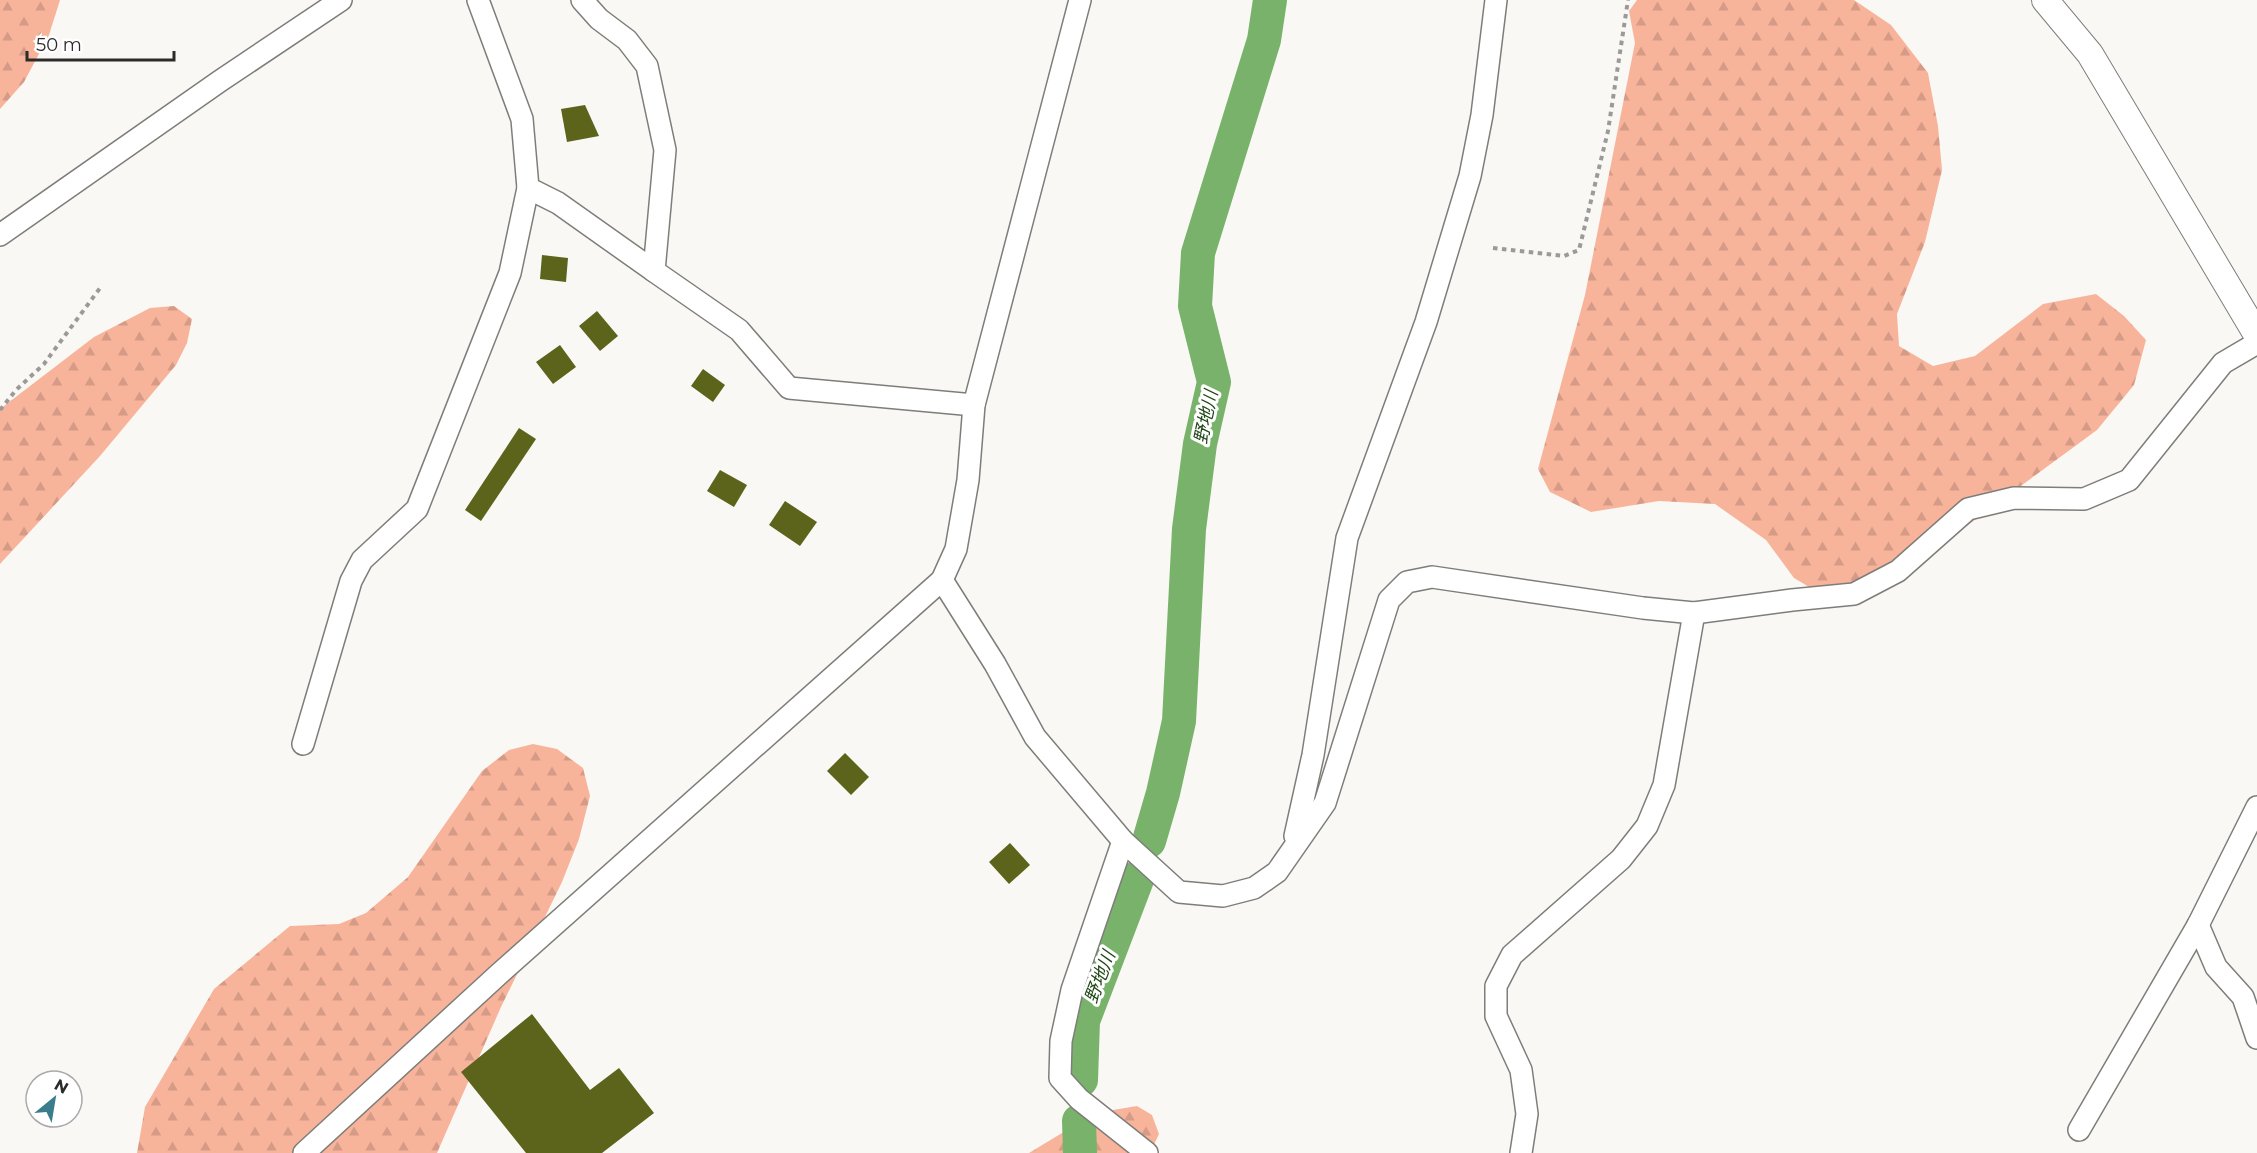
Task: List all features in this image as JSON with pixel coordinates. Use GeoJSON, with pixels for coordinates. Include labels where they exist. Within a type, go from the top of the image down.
{"type":"FeatureCollection","features":[{"type":"Feature","properties":{"kind":"street"},"geometry":{"type":"LineString","coordinates":[[0,235],[341,0]]}},
{"type":"Feature","properties":{"kind":"street"},"geometry":{"type":"LineString","coordinates":[[303,744],[351,581],[362,560],[417,509],[510,273],[528,188],[522,119],[478,0]]}},
{"type":"Feature","properties":{"kind":"street"},"geometry":{"type":"LineString","coordinates":[[582,0],[599,19],[627,40],[646,66],[665,150],[654,271]]}},
{"type":"Feature","properties":{"kind":"street"},"geometry":{"type":"LineString","coordinates":[[304,1153],[499,974],[942,580],[956,549],[968,480],[974,405],[1080,0]]}},
{"type":"Feature","properties":{"kind":"street"},"geometry":{"type":"LineString","coordinates":[[1293,845],[1313,755],[1347,538],[1426,322],[1470,176],[1482,115],[1496,0]]}},
{"type":"Feature","properties":{"kind":"street"},"geometry":{"type":"LineString","coordinates":[[2045,0],[2090,54],[2257,335]]}},
{"type":"Feature","properties":{"kind":"street"},"geometry":{"type":"LineString","coordinates":[[528,188],[558,203],[739,330],[789,388],[974,405]]}},
{"type":"Feature","properties":{"kind":"street"},"geometry":{"type":"LineString","coordinates":[[942,580],[995,664],[1035,737],[1123,841],[1179,892],[1223,896],[1254,888],[1277,872],[1324,802],[1389,600],[1407,582],[1432,577],[1643,608],[1694,613],[1854,594],[1898,571],[1968,509],[2014,498],[2084,499],[2129,480],[2223,363],[2257,343]]}},
{"type":"Feature","properties":{"kind":"street"},"geometry":{"type":"LineString","coordinates":[[1521,1153],[1527,1114],[1521,1070],[1496,1016],[1496,986],[1512,955],[1621,859],[1647,826],[1664,785],[1694,613]]}},
{"type":"Feature","properties":{"kind":"street"},"geometry":{"type":"LineString","coordinates":[[2079,1130],[2198,925],[2257,807]]}},
{"type":"Feature","properties":{"kind":"street"},"geometry":{"type":"LineString","coordinates":[[1123,841],[1072,990],[1061,1041],[1060,1078],[1079,1099],[1147,1153]]}},
{"type":"Feature","properties":{"kind":"street"},"geometry":{"type":"LineString","coordinates":[[2198,925],[2216,967],[2243,997],[2257,1038]]}},
{"type":"Feature","properties":{"kind":"path"},"geometry":{"type":"LineString","coordinates":[[1493,248],[1564,256],[1579,250],[1608,131],[1628,0]]}},
{"type":"Feature","properties":{"kind":"path"},"geometry":{"type":"LineString","coordinates":[[0,410],[16,390],[44,364],[100,288]]}},
{"type":"Feature","properties":{"kind":"green space"},"geometry":{"type":"Polygon","coordinates":[[[0,0],[60,0],[49,35],[24,82],[0,109],[0,0]]]}},
{"type":"Feature","properties":{"kind":"green space"},"geometry":{"type":"Polygon","coordinates":[[[1637,0],[1854,0],[1891,25],[1928,73],[1938,126],[1942,170],[1925,242],[1897,314],[1899,346],[1933,366],[1975,356],[2043,304],[2096,294],[2124,316],[2146,340],[2134,385],[2097,430],[1900,575],[1836,603],[1794,578],[1766,540],[1715,504],[1659,501],[1591,512],[1550,492],[1538,469],[1585,295],[1635,43],[1629,11],[1637,0]]]}},
{"type":"Feature","properties":{"kind":"green space"},"geometry":{"type":"Polygon","coordinates":[[[174,306],[192,319],[187,343],[176,365],[100,456],[0,564],[0,409],[94,337],[150,308],[174,306]]]}},
{"type":"Feature","properties":{"kind":"green space"},"geometry":{"type":"Polygon","coordinates":[[[533,744],[557,749],[583,768],[590,796],[579,839],[562,882],[501,1007],[437,1153],[137,1153],[145,1107],[214,989],[290,926],[339,924],[366,913],[408,877],[482,771],[509,750],[533,744]]]}},
{"type":"Feature","properties":{"kind":"green space"},"geometry":{"type":"Polygon","coordinates":[[[1137,1106],[1152,1115],[1159,1134],[1150,1153],[1029,1153],[1095,1113],[1137,1106]]]}},
{"type":"Feature","properties":{"kind":"building"},"geometry":{"type":"Polygon","coordinates":[[[585,105],[599,136],[567,142],[561,109],[585,105]]]}},
{"type":"Feature","properties":{"kind":"building"},"geometry":{"type":"Polygon","coordinates":[[[542,255],[568,258],[566,282],[540,279],[542,255]]]}},
{"type":"Feature","properties":{"kind":"building"},"geometry":{"type":"Polygon","coordinates":[[[597,311],[618,336],[600,351],[579,326],[597,311]]]}},
{"type":"Feature","properties":{"kind":"building"},"geometry":{"type":"Polygon","coordinates":[[[560,345],[576,367],[553,384],[536,362],[560,345]]]}},
{"type":"Feature","properties":{"kind":"building"},"geometry":{"type":"Polygon","coordinates":[[[703,369],[725,385],[713,402],[691,386],[703,369]]]}},
{"type":"Feature","properties":{"kind":"building"},"geometry":{"type":"Polygon","coordinates":[[[519,428],[536,439],[481,521],[465,510],[519,428]]]}},
{"type":"Feature","properties":{"kind":"building"},"geometry":{"type":"Polygon","coordinates":[[[720,470],[747,485],[734,507],[707,491],[720,470]]]}},
{"type":"Feature","properties":{"kind":"building"},"geometry":{"type":"Polygon","coordinates":[[[785,501],[817,522],[800,546],[769,525],[785,501]]]}},
{"type":"Feature","properties":{"kind":"building"},"geometry":{"type":"Polygon","coordinates":[[[845,753],[869,777],[851,795],[827,771],[845,753]]]}},
{"type":"Feature","properties":{"kind":"building"},"geometry":{"type":"Polygon","coordinates":[[[1010,843],[1030,865],[1009,884],[989,862],[1010,843]]]}},
{"type":"Feature","properties":{"kind":"building"},"geometry":{"type":"Polygon","coordinates":[[[532,1014],[590,1090],[619,1068],[654,1113],[602,1153],[526,1153],[461,1072],[532,1014]]]}},
{"type":"Feature","properties":{"kind":"waterway","name":"野地川"},"geometry":{"type":"LineString","coordinates":[[1149,841],[1163,793],[1179,721],[1189,529],[1200,444],[1214,382],[1195,306],[1198,253],[1264,40],[1270,0]]}},
{"type":"Feature","properties":{"kind":"waterway","name":"野地川"},"geometry":{"type":"LineString","coordinates":[[1081,1080],[1083,1021],[1138,877]]}},
{"type":"Feature","properties":{"kind":"waterway","name":"野地川"},"geometry":{"type":"LineString","coordinates":[[1079,1121],[1080,1153]]}}]}
